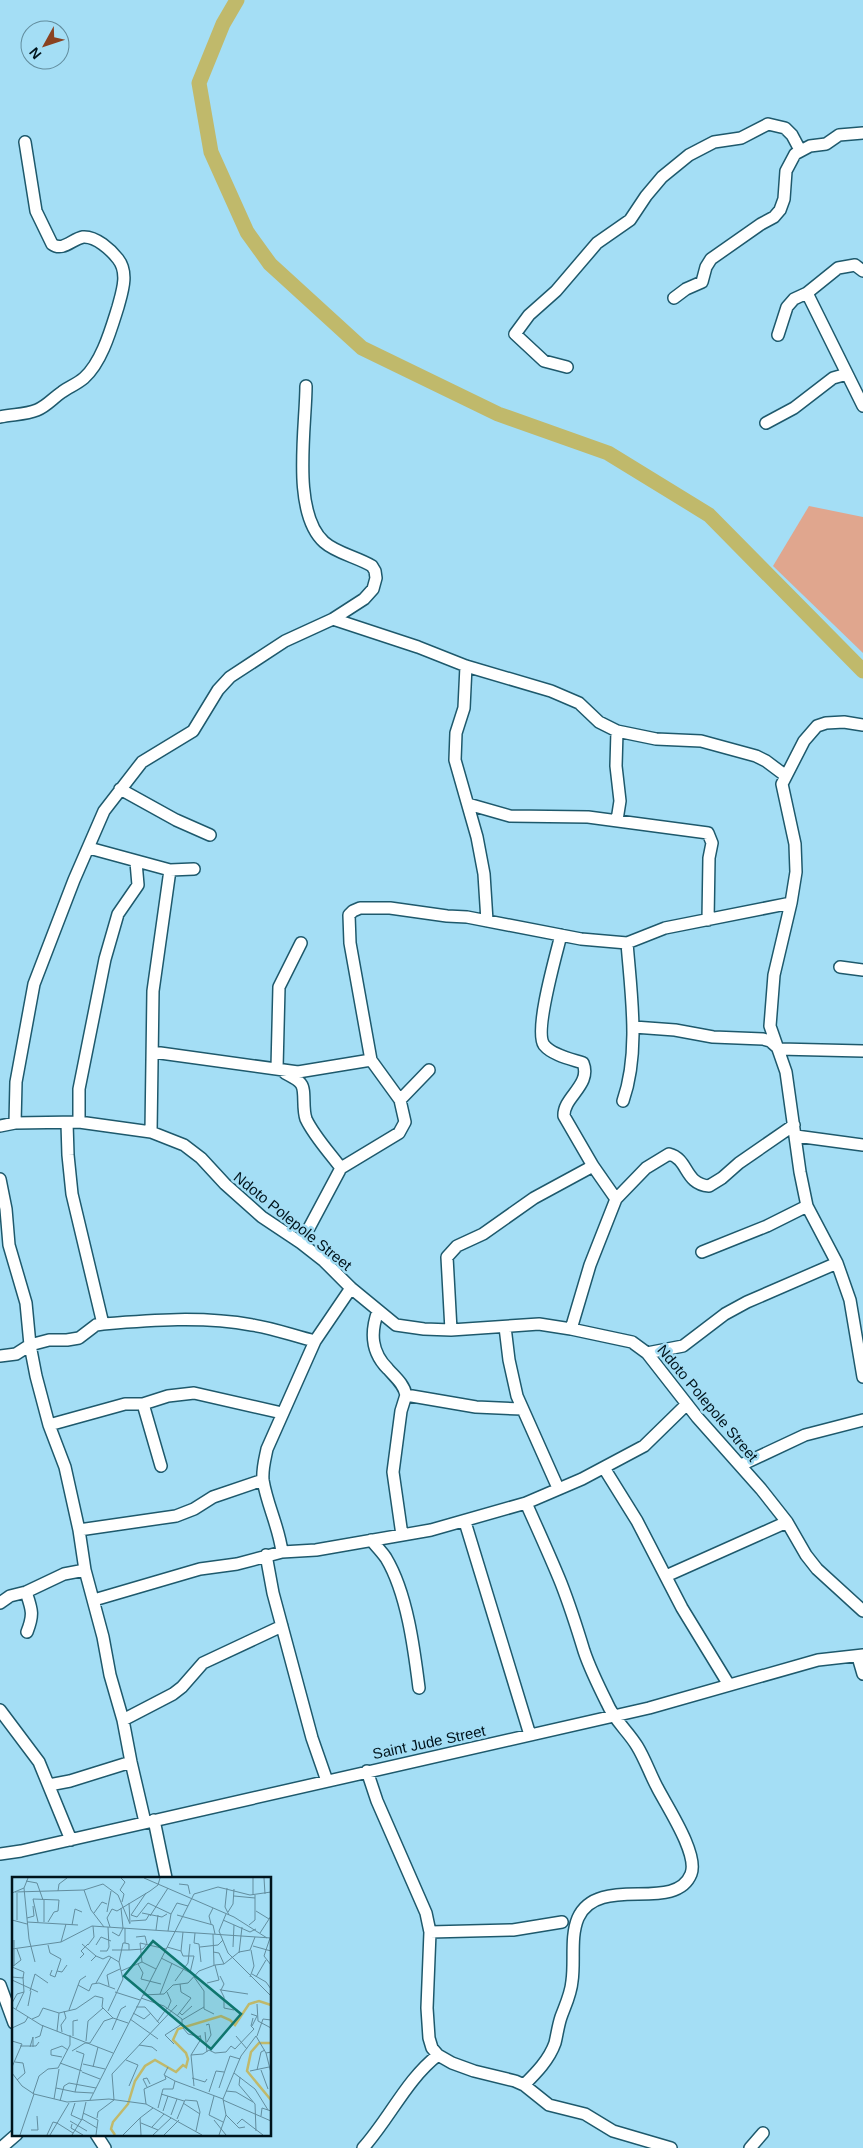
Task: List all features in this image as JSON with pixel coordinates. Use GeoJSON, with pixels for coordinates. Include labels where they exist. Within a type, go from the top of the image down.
{"type":"FeatureCollection","features":[{"type":"Feature","properties":{"kind":"street"},"geometry":{"type":"LineString","coordinates":[[567,367],[544,361],[515,334],[529,315],[556,291],[597,243],[630,220],[662,177],[689,155],[714,142],[741,138],[768,124],[785,128],[792,135],[800,150]]}},
{"type":"Feature","properties":{"kind":"street"},"geometry":{"type":"LineString","coordinates":[[674,298],[686,289],[702,282],[706,267],[712,259],[774,217],[780,210],[784,199],[786,171],[791,160],[800,150],[826,144],[839,135],[863,133]]}},
{"type":"Feature","properties":{"kind":"street"},"geometry":{"type":"LineString","coordinates":[[0,417],[40,409],[93,370],[113,322],[124,275],[119,260],[100,243],[90,238],[82,237],[62,247],[52,244],[36,211],[25,142]]}},
{"type":"Feature","properties":{"kind":"street"},"geometry":{"type":"LineString","coordinates":[[778,335],[787,307],[794,299],[807,293],[838,268],[855,265],[863,271]]}},
{"type":"Feature","properties":{"kind":"street"},"geometry":{"type":"LineString","coordinates":[[807,293],[847,374],[862,399]]}},
{"type":"Feature","properties":{"kind":"street"},"geometry":{"type":"LineString","coordinates":[[766,422],[794,408],[832,378],[847,374]]}},
{"type":"Feature","properties":{"kind":"street"},"geometry":{"type":"LineString","coordinates":[[15,1123],[16,1082],[34,984],[74,880],[104,811],[142,762],[193,731],[218,690],[230,677],[285,641],[352,608],[373,589],[376,571],[372,566],[324,542],[314,527],[305,502],[302,466],[306,386]]}},
{"type":"Feature","properties":{"kind":"street"},"geometry":{"type":"LineString","coordinates":[[333,619],[418,646],[466,666],[497,674],[573,700],[586,708],[599,722],[616,731],[656,740],[700,741],[756,756],[786,776]]}},
{"type":"Feature","properties":{"kind":"street"},"geometry":{"type":"LineString","coordinates":[[466,666],[464,708],[456,733],[454,749],[458,775],[477,836],[484,874],[487,921]]}},
{"type":"Feature","properties":{"kind":"street"},"geometry":{"type":"LineString","coordinates":[[863,725],[844,722],[826,723],[817,726],[804,741],[782,784],[796,856],[796,872],[791,903],[774,975],[770,1026],[786,1072],[807,1206],[837,1263],[850,1300],[863,1377]]}},
{"type":"Feature","properties":{"kind":"street"},"geometry":{"type":"LineString","coordinates":[[616,731],[616,766],[620,801],[617,820]]}},
{"type":"Feature","properties":{"kind":"street"},"geometry":{"type":"LineString","coordinates":[[120,789],[176,820],[210,835]]}},
{"type":"Feature","properties":{"kind":"street"},"geometry":{"type":"LineString","coordinates":[[468,804],[510,816],[588,817],[708,833],[712,843],[709,858],[708,920]]}},
{"type":"Feature","properties":{"kind":"street"},"geometry":{"type":"LineString","coordinates":[[89,848],[170,870],[194,869]]}},
{"type":"Feature","properties":{"kind":"street"},"geometry":{"type":"LineString","coordinates":[[103,1324],[72,1194],[68,1155],[105,959],[118,914],[138,885],[136,862]]}},
{"type":"Feature","properties":{"kind":"street"},"geometry":{"type":"LineString","coordinates":[[151,1132],[150,1078],[153,1052],[154,991],[170,870]]}},
{"type":"Feature","properties":{"kind":"street"},"geometry":{"type":"LineString","coordinates":[[301,1243],[341,1168],[403,1129],[404,1113],[400,1100],[371,1060],[350,943],[349,915],[353,911],[360,908],[390,908],[487,921],[561,936],[627,943],[665,928],[791,903]]}},
{"type":"Feature","properties":{"kind":"street"},"geometry":{"type":"LineString","coordinates":[[561,936],[541,1023],[541,1038],[550,1050],[583,1063],[584,1075],[579,1089],[564,1111],[564,1116],[593,1166],[616,1199]]}},
{"type":"Feature","properties":{"kind":"street"},"geometry":{"type":"LineString","coordinates":[[273,1067],[279,987],[301,943]]}},
{"type":"Feature","properties":{"kind":"street"},"geometry":{"type":"LineString","coordinates":[[623,1101],[627,1089],[634,1026],[627,943]]}},
{"type":"Feature","properties":{"kind":"street"},"geometry":{"type":"LineString","coordinates":[[840,967],[863,970]]}},
{"type":"Feature","properties":{"kind":"street"},"geometry":{"type":"LineString","coordinates":[[634,1026],[675,1030],[713,1037],[763,1039],[770,1041],[779,1049],[863,1050]]}},
{"type":"Feature","properties":{"kind":"street"},"geometry":{"type":"LineString","coordinates":[[153,1052],[273,1067],[298,1072],[371,1060]]}},
{"type":"Feature","properties":{"kind":"street"},"geometry":{"type":"LineString","coordinates":[[273,1067],[301,1084],[304,1096],[303,1108],[310,1127],[341,1168]]}},
{"type":"Feature","properties":{"kind":"street"},"geometry":{"type":"LineString","coordinates":[[400,1100],[429,1070]]}},
{"type":"Feature","properties":{"kind":"street","name":"Ndoto Polepole Street"},"geometry":{"type":"LineString","coordinates":[[0,1126],[15,1123],[73,1122],[151,1132],[184,1145],[262,1217],[324,1261],[351,1288],[396,1325],[451,1330],[539,1324],[632,1342],[647,1353],[687,1404],[741,1465],[787,1522],[806,1555],[817,1569],[863,1611]]}},
{"type":"Feature","properties":{"kind":"street"},"geometry":{"type":"LineString","coordinates":[[571,1329],[590,1265],[616,1199],[646,1168],[668,1154],[678,1158],[695,1182],[710,1186],[739,1163],[795,1130],[863,1145]]}},
{"type":"Feature","properties":{"kind":"street"},"geometry":{"type":"LineString","coordinates":[[451,1330],[447,1257],[449,1254],[457,1246],[482,1234],[534,1198],[593,1166]]}},
{"type":"Feature","properties":{"kind":"street"},"geometry":{"type":"LineString","coordinates":[[0,1179],[4,1230],[26,1303],[30,1345],[50,1425],[65,1467],[79,1530],[85,1570],[94,1600],[110,1675],[124,1720],[131,1762],[166,1877]]}},
{"type":"Feature","properties":{"kind":"street"},"geometry":{"type":"LineString","coordinates":[[702,1252],[767,1226],[807,1206]]}},
{"type":"Feature","properties":{"kind":"street"},"geometry":{"type":"LineString","coordinates":[[647,1353],[683,1346],[725,1314],[746,1302],[837,1263]]}},
{"type":"Feature","properties":{"kind":"street"},"geometry":{"type":"LineString","coordinates":[[282,1552],[280,1534],[263,1480],[263,1467],[282,1413],[304,1369],[315,1341],[351,1288]]}},
{"type":"Feature","properties":{"kind":"street"},"geometry":{"type":"LineString","coordinates":[[378,1311],[372,1327],[377,1356],[399,1380],[406,1395],[401,1411],[393,1472],[402,1535]]}},
{"type":"Feature","properties":{"kind":"street"},"geometry":{"type":"LineString","coordinates":[[0,1356],[16,1354],[30,1345],[49,1340],[72,1340],[79,1338],[96,1325],[180,1319],[228,1322],[264,1327],[315,1341]]}},
{"type":"Feature","properties":{"kind":"street"},"geometry":{"type":"LineString","coordinates":[[505,1327],[513,1385],[558,1488]]}},
{"type":"Feature","properties":{"kind":"street"},"geometry":{"type":"LineString","coordinates":[[50,1425],[125,1404],[143,1404],[168,1396],[194,1393],[282,1413]]}},
{"type":"Feature","properties":{"kind":"street"},"geometry":{"type":"LineString","coordinates":[[406,1395],[476,1407],[522,1409]]}},
{"type":"Feature","properties":{"kind":"street"},"geometry":{"type":"LineString","coordinates":[[143,1404],[161,1466]]}},
{"type":"Feature","properties":{"kind":"street"},"geometry":{"type":"LineString","coordinates":[[94,1600],[200,1569],[237,1564],[282,1552],[316,1550],[402,1535],[465,1522],[526,1503],[604,1468],[644,1446],[687,1404]]}},
{"type":"Feature","properties":{"kind":"street"},"geometry":{"type":"LineString","coordinates":[[741,1465],[805,1436],[863,1420]]}},
{"type":"Feature","properties":{"kind":"street"},"geometry":{"type":"LineString","coordinates":[[604,1468],[638,1521],[682,1608],[729,1684]]}},
{"type":"Feature","properties":{"kind":"street"},"geometry":{"type":"LineString","coordinates":[[79,1530],[176,1516],[194,1509],[214,1497],[263,1480]]}},
{"type":"Feature","properties":{"kind":"street"},"geometry":{"type":"LineString","coordinates":[[524,2085],[548,2057],[556,2041],[560,2019],[572,1980],[574,1934],[582,1910],[597,1900],[610,1895],[659,1894],[674,1890],[686,1881],[691,1873],[692,1862],[679,1826],[637,1746],[613,1716],[584,1652],[580,1635],[561,1583],[526,1503]]}},
{"type":"Feature","properties":{"kind":"street"},"geometry":{"type":"LineString","coordinates":[[465,1522],[530,1735]]}},
{"type":"Feature","properties":{"kind":"street"},"geometry":{"type":"LineString","coordinates":[[666,1576],[787,1522]]}},
{"type":"Feature","properties":{"kind":"street"},"geometry":{"type":"LineString","coordinates":[[371,1540],[385,1558],[393,1574],[412,1636],[420,1688]]}},
{"type":"Feature","properties":{"kind":"street"},"geometry":{"type":"LineString","coordinates":[[266,1555],[273,1593],[312,1738],[327,1781]]}},
{"type":"Feature","properties":{"kind":"street"},"geometry":{"type":"LineString","coordinates":[[0,1603],[10,1596],[26,1592],[64,1574],[85,1570]]}},
{"type":"Feature","properties":{"kind":"street"},"geometry":{"type":"LineString","coordinates":[[26,1592],[32,1610],[32,1618],[27,1632]]}},
{"type":"Feature","properties":{"kind":"street"},"geometry":{"type":"LineString","coordinates":[[124,1720],[173,1694],[203,1664],[282,1626]]}},
{"type":"Feature","properties":{"kind":"street"},"geometry":{"type":"LineString","coordinates":[[860,1656],[863,1674]]}},
{"type":"Feature","properties":{"kind":"street","name":"Saint Jude Street"},"geometry":{"type":"LineString","coordinates":[[0,1854],[304,1788],[367,1771],[649,1708],[818,1660],[860,1656]]}},
{"type":"Feature","properties":{"kind":"street"},"geometry":{"type":"LineString","coordinates":[[0,1710],[39,1762],[71,1840]]}},
{"type":"Feature","properties":{"kind":"street"},"geometry":{"type":"LineString","coordinates":[[49,1785],[70,1781],[131,1762]]}},
{"type":"Feature","properties":{"kind":"street"},"geometry":{"type":"LineString","coordinates":[[367,1771],[377,1801],[426,1913],[430,1932],[427,2008],[429,2038],[432,2048],[438,2055],[452,2063],[524,2085],[549,2105],[584,2114],[613,2131],[626,2136],[647,2140],[671,2148]]}},
{"type":"Feature","properties":{"kind":"street"},"geometry":{"type":"LineString","coordinates":[[430,1932],[513,1930],[562,1922]]}},
{"type":"Feature","properties":{"kind":"street"},"geometry":{"type":"LineString","coordinates":[[0,1984],[12,2018]]}},
{"type":"Feature","properties":{"kind":"street"},"geometry":{"type":"LineString","coordinates":[[363,2148],[374,2136],[412,2082],[426,2065],[438,2055]]}},
{"type":"Feature","properties":{"kind":"street"},"geometry":{"type":"LineString","coordinates":[[750,2148],[763,2133]]}},
{"type":"Feature","properties":{"kind":"street"},"geometry":{"type":"LineString","coordinates":[[1,2148],[15,2136]]}},
{"type":"Feature","properties":{"kind":"street"},"geometry":{"type":"LineString","coordinates":[[97,2136],[105,2148]]}},
{"type":"Feature","properties":{"kind":"shaded area"},"geometry":{"type":"Polygon","coordinates":[[[809,506],[863,517],[863,653],[773,566],[809,506]]]}},
{"type":"Feature","properties":{"kind":"waterway"},"geometry":{"type":"LineString","coordinates":[[237,0],[223,24],[199,83],[211,152],[247,232],[270,264],[362,348],[498,414],[608,453],[709,515],[863,671]]}}]}
